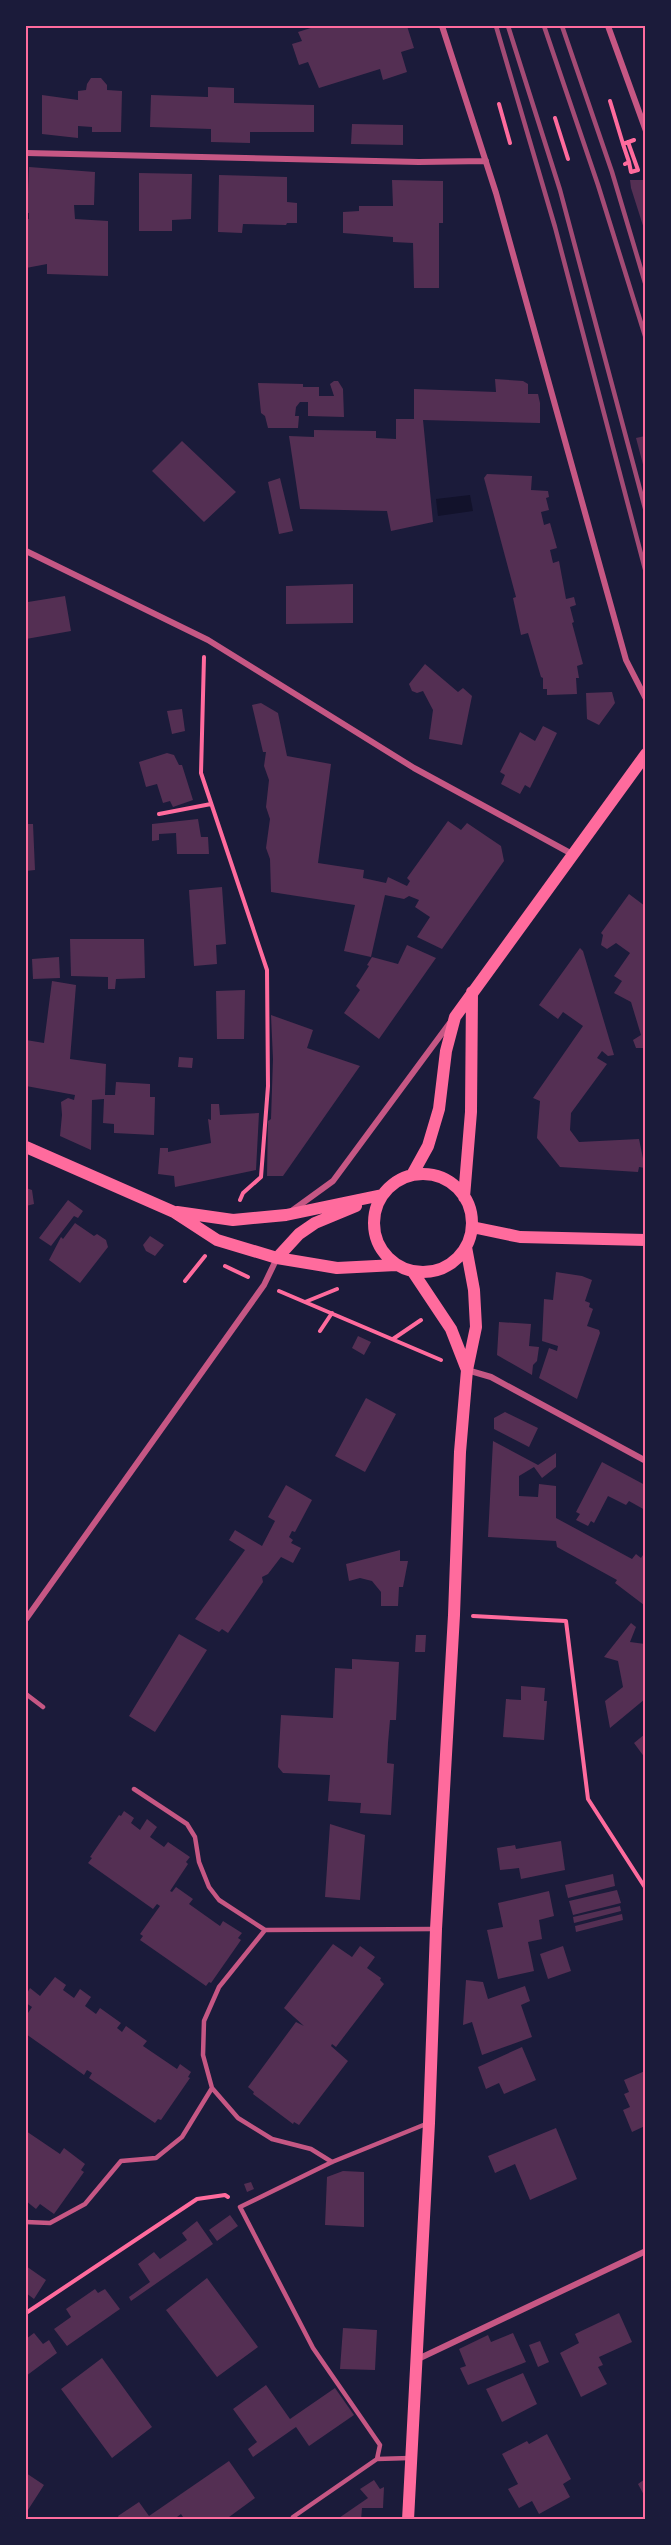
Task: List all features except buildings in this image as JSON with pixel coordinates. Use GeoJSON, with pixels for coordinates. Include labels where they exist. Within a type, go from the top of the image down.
{"type":"FeatureCollection","features":[{"type":"Feature","properties":{"kind":"main road"},"geometry":{"type":"LineString","coordinates":[[412,1175],[428,1146],[439,1109],[446,1051],[455,1017],[645,754]]}},
{"type":"Feature","properties":{"kind":"main road"},"geometry":{"type":"LineString","coordinates":[[464,1197],[471,1112],[472,991]]}},
{"type":"Feature","properties":{"kind":"main road"},"geometry":{"type":"LineString","coordinates":[[26,1147],[174,1212],[217,1240],[277,1258],[337,1268],[396,1265]]}},
{"type":"Feature","properties":{"kind":"main road"},"geometry":{"type":"LineString","coordinates":[[412,1175],[432,1175],[451,1183],[464,1197],[470,1212],[472,1227],[466,1247],[453,1263],[434,1272],[413,1272],[396,1265],[382,1251],[374,1233],[374,1213],[382,1195],[395,1182],[412,1175]]}},
{"type":"Feature","properties":{"kind":"main road"},"geometry":{"type":"LineString","coordinates":[[174,1212],[233,1220],[286,1215],[382,1195]]}},
{"type":"Feature","properties":{"kind":"main road"},"geometry":{"type":"LineString","coordinates":[[277,1258],[299,1234],[315,1223],[382,1195]]}},
{"type":"Feature","properties":{"kind":"main road"},"geometry":{"type":"LineString","coordinates":[[472,1227],[520,1237],[645,1240]]}},
{"type":"Feature","properties":{"kind":"main road"},"geometry":{"type":"LineString","coordinates":[[408,2520],[418,2359],[436,1929],[454,1615],[460,1452],[467,1370],[476,1327],[474,1290],[466,1247]]}},
{"type":"Feature","properties":{"kind":"main road"},"geometry":{"type":"LineString","coordinates":[[413,1272],[451,1329],[467,1370]]}},
{"type":"Feature","properties":{"kind":"street"},"geometry":{"type":"LineString","coordinates":[[442,26],[486,161],[626,660],[645,699]]}},
{"type":"Feature","properties":{"kind":"street"},"geometry":{"type":"LineString","coordinates":[[608,26],[645,131]]}},
{"type":"Feature","properties":{"kind":"street"},"geometry":{"type":"LineString","coordinates":[[26,153],[419,162],[486,161]]}},
{"type":"Feature","properties":{"kind":"street"},"geometry":{"type":"LineString","coordinates":[[26,550],[208,639],[414,768],[572,854]]}},
{"type":"Feature","properties":{"kind":"street"},"geometry":{"type":"LineString","coordinates":[[286,1215],[333,1181],[455,1017]]}},
{"type":"Feature","properties":{"kind":"street"},"geometry":{"type":"LineString","coordinates":[[26,1619],[264,1285],[277,1258]]}},
{"type":"Feature","properties":{"kind":"street"},"geometry":{"type":"LineString","coordinates":[[467,1370],[491,1377],[645,1461]]}},
{"type":"Feature","properties":{"kind":"street"},"geometry":{"type":"LineString","coordinates":[[418,2359],[645,2251]]}},
{"type":"Feature","properties":{"kind":"lane"},"geometry":{"type":"LineString","coordinates":[[26,1694],[43,1707]]}},
{"type":"Feature","properties":{"kind":"lane"},"geometry":{"type":"LineString","coordinates":[[134,1789],[187,1824],[195,1837],[199,1862],[209,1887],[219,1900],[265,1930],[436,1929]]}},
{"type":"Feature","properties":{"kind":"lane"},"geometry":{"type":"LineString","coordinates":[[265,1930],[219,1987],[204,2021],[203,2055],[212,2088],[238,2118],[272,2139],[311,2149],[332,2162]]}},
{"type":"Feature","properties":{"kind":"lane"},"geometry":{"type":"LineString","coordinates":[[26,2222],[50,2223],[85,2204],[121,2161],[156,2158],[182,2137],[212,2088]]}},
{"type":"Feature","properties":{"kind":"lane"},"geometry":{"type":"LineString","coordinates":[[377,2459],[380,2445],[314,2348],[240,2207],[332,2162],[429,2123]]}},
{"type":"Feature","properties":{"kind":"lane"},"geometry":{"type":"LineString","coordinates":[[293,2517],[377,2459],[412,2458]]}},
{"type":"Feature","properties":{"kind":"path"},"geometry":{"type":"LineString","coordinates":[[610,101],[622,138]]}},
{"type":"Feature","properties":{"kind":"path"},"geometry":{"type":"LineString","coordinates":[[499,104],[510,143]]}},
{"type":"Feature","properties":{"kind":"path"},"geometry":{"type":"LineString","coordinates":[[555,118],[568,159]]}},
{"type":"Feature","properties":{"kind":"path"},"geometry":{"type":"LineString","coordinates":[[623,144],[631,172],[638,170],[628,142]]}},
{"type":"Feature","properties":{"kind":"path"},"geometry":{"type":"LineString","coordinates":[[208,639],[204,655],[201,773],[267,970],[268,1086],[261,1177],[243,1193],[233,1220]]}},
{"type":"Feature","properties":{"kind":"path"},"geometry":{"type":"LineString","coordinates":[[159,814],[211,804]]}},
{"type":"Feature","properties":{"kind":"path"},"geometry":{"type":"LineString","coordinates":[[185,1281],[205,1256]]}},
{"type":"Feature","properties":{"kind":"path"},"geometry":{"type":"LineString","coordinates":[[304,1302],[467,1370]]}},
{"type":"Feature","properties":{"kind":"path"},"geometry":{"type":"LineString","coordinates":[[392,1340],[439,1308]]}},
{"type":"Feature","properties":{"kind":"path"},"geometry":{"type":"LineString","coordinates":[[320,1331],[332,1313]]}},
{"type":"Feature","properties":{"kind":"path"},"geometry":{"type":"LineString","coordinates":[[454,1615],[566,1621],[588,1799],[645,1889]]}},
{"type":"Feature","properties":{"kind":"path"},"geometry":{"type":"LineString","coordinates":[[26,2313],[197,2199],[225,2195],[240,2207]]}},
{"type":"Feature","properties":{"kind":"shaded area"},"geometry":{"type":"Polygon","coordinates":[[[470,495],[473,511],[438,516],[436,499],[470,495]]]}},
{"type":"Feature","properties":{"kind":"railway"},"geometry":{"type":"LineString","coordinates":[[496,26],[555,227],[646,573]]}},
{"type":"Feature","properties":{"kind":"railway"},"geometry":{"type":"LineString","coordinates":[[508,26],[560,190],[646,512]]}},
{"type":"Feature","properties":{"kind":"railway"},"geometry":{"type":"LineString","coordinates":[[544,26],[598,185],[646,339]]}},
{"type":"Feature","properties":{"kind":"railway"},"geometry":{"type":"LineString","coordinates":[[562,26],[612,172],[646,286]]}}]}
